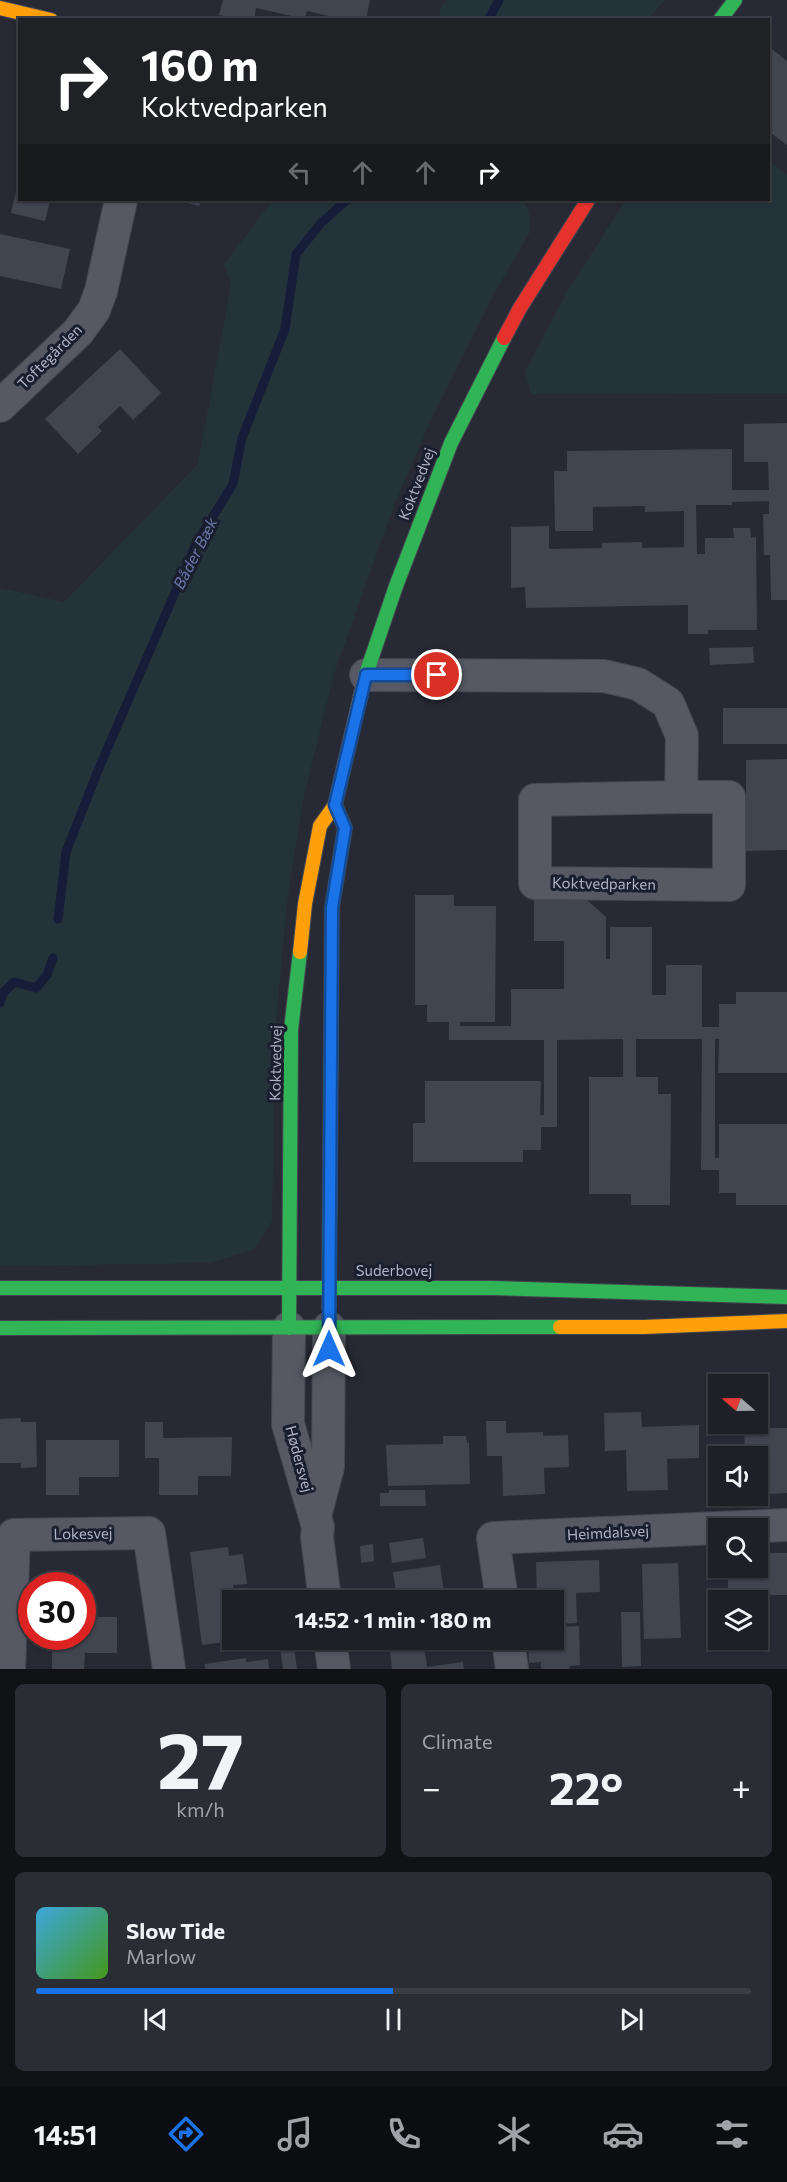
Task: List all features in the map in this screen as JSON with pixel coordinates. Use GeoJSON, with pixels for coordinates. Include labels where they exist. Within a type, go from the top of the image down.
{"type":"FeatureCollection","features":[{"type":"Feature","properties":{"kind":"street"},"geometry":{"type":"LineString","coordinates":[[722,18],[735,0]]}},
{"type":"Feature","properties":{"kind":"street"},"geometry":{"type":"LineString","coordinates":[[0,8],[42,18]]}},
{"type":"Feature","properties":{"kind":"street","name":"Toftegården"},"geometry":{"type":"LineString","coordinates":[[0,406],[78,332],[94,310],[101,291],[121,201]]}},
{"type":"Feature","properties":{"kind":"street","name":"Koktvedvej"},"geometry":{"type":"LineString","coordinates":[[289,1328],[291,1030],[305,904],[320,826],[335,805],[366,675],[396,586],[451,443],[520,308],[580,202]]}},
{"type":"Feature","properties":{"kind":"street"},"geometry":{"type":"LineString","coordinates":[[366,675],[604,676],[638,684],[668,703],[681,736],[681,797]]}},
{"type":"Feature","properties":{"kind":"street","name":"Koktvedparken"},"geometry":{"type":"LineString","coordinates":[[681,797],[729,797],[729,885],[536,883],[535,800],[681,797]]}},
{"type":"Feature","properties":{"kind":"street"},"geometry":{"type":"LineString","coordinates":[[329,1328],[332,907],[345,828],[335,805]]}},
{"type":"Feature","properties":{"kind":"street","name":"Suderbovej"},"geometry":{"type":"LineString","coordinates":[[0,1288],[329,1287],[651,1291],[787,1297]]}},
{"type":"Feature","properties":{"kind":"street"},"geometry":{"type":"LineString","coordinates":[[0,1328],[644,1328],[787,1321]]}},
{"type":"Feature","properties":{"kind":"street","name":"Hødersvej"},"geometry":{"type":"LineString","coordinates":[[289,1328],[288,1425],[318,1527],[317,1537],[324,1590]]}},
{"type":"Feature","properties":{"kind":"street","name":"Hødersvej"},"geometry":{"type":"LineString","coordinates":[[315,1517],[328,1467],[329,1328]]}},
{"type":"Feature","properties":{"kind":"street","name":"Heimdalsvej"},"geometry":{"type":"LineString","coordinates":[[501,1590],[493,1538],[787,1525]]}},
{"type":"Feature","properties":{"kind":"street","name":"Lokesvej"},"geometry":{"type":"LineString","coordinates":[[9,1669],[14,1535],[149,1533],[169,1669]]}},
{"type":"Feature","properties":{"kind":"street"},"geometry":{"type":"LineString","coordinates":[[331,1650],[334,1669]]}},
{"type":"Feature","properties":{"kind":"street"},"geometry":{"type":"LineString","coordinates":[[509,1650],[512,1669]]}},
{"type":"Feature","properties":{"kind":"shaded area"},"geometry":{"type":"Polygon","coordinates":[[[447,0],[665,0],[649,18],[438,18],[442,4],[447,0]]]}},
{"type":"Feature","properties":{"kind":"shaded area"},"geometry":{"type":"Polygon","coordinates":[[[770,162],[787,174],[787,393],[531,394],[525,371],[569,288],[625,201],[770,201],[770,162]]]}},
{"type":"Feature","properties":{"kind":"shaded area"},"geometry":{"type":"Polygon","coordinates":[[[272,201],[524,201],[529,213],[530,232],[495,292],[430,422],[393,508],[334,674],[303,800],[287,902],[275,1032],[272,1221],[253,1250],[209,1263],[0,1266],[0,588],[64,602],[198,464],[231,285],[224,264],[272,201]]]}},
{"type":"Feature","properties":{"kind":"building"},"geometry":{"type":"Polygon","coordinates":[[[223,0],[370,0],[366,18],[337,18],[307,11],[305,18],[301,18],[256,8],[254,18],[232,18],[219,15],[223,0]]]}},
{"type":"Feature","properties":{"kind":"building"},"geometry":{"type":"Polygon","coordinates":[[[770,48],[787,61],[787,145],[770,132],[770,48]]]}},
{"type":"Feature","properties":{"kind":"building"},"geometry":{"type":"Polygon","coordinates":[[[18,184],[18,201],[50,201],[45,221],[11,213],[18,184]]]}},
{"type":"Feature","properties":{"kind":"building"},"geometry":{"type":"Polygon","coordinates":[[[179,201],[201,201],[199,206],[179,201]]]}},
{"type":"Feature","properties":{"kind":"building"},"geometry":{"type":"Polygon","coordinates":[[[0,234],[70,249],[61,289],[0,276],[0,234]]]}},
{"type":"Feature","properties":{"kind":"building"},"geometry":{"type":"Polygon","coordinates":[[[120,349],[161,393],[133,420],[120,406],[98,427],[102,431],[78,454],[45,419],[120,349]]]}},
{"type":"Feature","properties":{"kind":"building"},"geometry":{"type":"Polygon","coordinates":[[[787,423],[787,600],[771,600],[770,555],[764,555],[763,514],[769,514],[769,501],[732,502],[732,505],[696,505],[697,554],[705,554],[705,538],[734,538],[733,528],[750,528],[751,538],[756,537],[757,630],[708,630],[708,634],[688,634],[688,605],[526,608],[525,587],[511,588],[511,527],[549,526],[549,549],[602,548],[602,543],[642,542],[642,548],[684,547],[684,511],[645,512],[645,506],[593,507],[593,531],[555,531],[554,471],[567,471],[567,451],[732,449],[732,490],[769,490],[768,462],[744,462],[744,424],[787,423]]]}},
{"type":"Feature","properties":{"kind":"building"},"geometry":{"type":"Polygon","coordinates":[[[753,647],[754,663],[710,665],[709,648],[753,647]]]}},
{"type":"Feature","properties":{"kind":"building"},"geometry":{"type":"Polygon","coordinates":[[[723,708],[787,708],[787,744],[723,744],[723,708]]]}},
{"type":"Feature","properties":{"kind":"building"},"geometry":{"type":"Polygon","coordinates":[[[787,759],[787,850],[746,851],[746,760],[787,759]]]}},
{"type":"Feature","properties":{"kind":"building"},"geometry":{"type":"Polygon","coordinates":[[[415,895],[454,895],[454,906],[496,906],[495,1022],[460,1022],[460,1026],[511,1026],[511,989],[564,989],[564,941],[534,941],[534,899],[587,900],[606,917],[606,959],[610,959],[610,927],[652,927],[652,995],[666,995],[666,965],[702,965],[702,1027],[719,1027],[719,1004],[736,1004],[736,992],[787,992],[787,1073],[718,1073],[719,1039],[715,1039],[715,1158],[719,1158],[719,1124],[787,1124],[787,1205],[736,1205],[736,1193],[719,1193],[719,1170],[701,1170],[702,1039],[636,1039],[636,1077],[658,1077],[658,1094],[671,1094],[670,1205],[631,1205],[631,1194],[589,1194],[589,1077],[623,1077],[623,1039],[557,1040],[557,1127],[541,1127],[541,1150],[523,1150],[523,1162],[413,1162],[413,1123],[425,1123],[425,1081],[541,1081],[540,1115],[544,1115],[544,1040],[449,1040],[449,1022],[427,1022],[427,1005],[415,1005],[415,895]]]}},
{"type":"Feature","properties":{"kind":"building"},"geometry":{"type":"Polygon","coordinates":[[[641,1412],[642,1427],[699,1425],[699,1458],[667,1459],[668,1490],[627,1491],[626,1450],[605,1451],[604,1413],[641,1412]]]}},
{"type":"Feature","properties":{"kind":"building"},"geometry":{"type":"Polygon","coordinates":[[[21,1418],[21,1422],[36,1422],[37,1467],[21,1468],[21,1463],[0,1463],[0,1419],[21,1418]]]}},
{"type":"Feature","properties":{"kind":"building"},"geometry":{"type":"Polygon","coordinates":[[[486,1421],[506,1421],[506,1433],[543,1432],[543,1436],[568,1435],[569,1467],[544,1468],[545,1494],[503,1496],[502,1456],[487,1456],[486,1421]]]}},
{"type":"Feature","properties":{"kind":"building"},"geometry":{"type":"Polygon","coordinates":[[[145,1422],[163,1422],[163,1438],[232,1437],[231,1476],[198,1476],[198,1495],[159,1495],[159,1458],[145,1458],[145,1422]]]}},
{"type":"Feature","properties":{"kind":"building"},"geometry":{"type":"Polygon","coordinates":[[[768,1425],[770,1428],[787,1428],[787,1493],[768,1494],[768,1446],[745,1446],[744,1434],[768,1434],[768,1425]]]}},
{"type":"Feature","properties":{"kind":"building"},"geometry":{"type":"Polygon","coordinates":[[[443,1436],[466,1436],[467,1443],[469,1443],[470,1484],[388,1486],[386,1445],[443,1444],[443,1436]]]}},
{"type":"Feature","properties":{"kind":"building"},"geometry":{"type":"Polygon","coordinates":[[[46,1440],[119,1440],[119,1477],[79,1477],[79,1495],[46,1495],[46,1440]]]}},
{"type":"Feature","properties":{"kind":"building"},"geometry":{"type":"Polygon","coordinates":[[[389,1490],[425,1490],[426,1506],[380,1506],[380,1493],[389,1493],[389,1490]]]}},
{"type":"Feature","properties":{"kind":"building"},"geometry":{"type":"Polygon","coordinates":[[[423,1538],[426,1558],[392,1563],[389,1543],[423,1538]]]}},
{"type":"Feature","properties":{"kind":"building"},"geometry":{"type":"Polygon","coordinates":[[[373,1544],[374,1561],[361,1563],[360,1546],[373,1544]]]}},
{"type":"Feature","properties":{"kind":"building"},"geometry":{"type":"Polygon","coordinates":[[[228,1547],[229,1556],[243,1554],[247,1584],[233,1585],[234,1590],[222,1590],[222,1642],[202,1645],[190,1552],[228,1547]]]}},
{"type":"Feature","properties":{"kind":"building"},"geometry":{"type":"Polygon","coordinates":[[[768,1553],[787,1553],[787,1595],[768,1595],[768,1590],[728,1590],[728,1578],[768,1578],[768,1553]]]}},
{"type":"Feature","properties":{"kind":"building"},"geometry":{"type":"Polygon","coordinates":[[[599,1560],[600,1592],[576,1593],[577,1623],[564,1624],[564,1590],[537,1590],[536,1562],[599,1560]]]}},
{"type":"Feature","properties":{"kind":"building"},"geometry":{"type":"Polygon","coordinates":[[[678,1563],[681,1638],[644,1639],[642,1564],[678,1563]]]}},
{"type":"Feature","properties":{"kind":"building"},"geometry":{"type":"Polygon","coordinates":[[[440,1565],[444,1590],[396,1590],[393,1572],[440,1565]]]}},
{"type":"Feature","properties":{"kind":"building"},"geometry":{"type":"Polygon","coordinates":[[[621,1612],[640,1612],[641,1666],[622,1667],[621,1612]]]}},
{"type":"Feature","properties":{"kind":"building"},"geometry":{"type":"Polygon","coordinates":[[[96,1617],[117,1617],[117,1653],[85,1653],[84,1669],[52,1669],[52,1650],[96,1650],[96,1617]]]}},
{"type":"Feature","properties":{"kind":"building"},"geometry":{"type":"Polygon","coordinates":[[[579,1626],[580,1665],[569,1666],[570,1669],[541,1669],[541,1662],[529,1663],[528,1650],[564,1650],[564,1627],[579,1626]]]}},
{"type":"Feature","properties":{"kind":"building"},"geometry":{"type":"Polygon","coordinates":[[[280,1650],[295,1650],[297,1669],[283,1669],[280,1650]]]}},
{"type":"Feature","properties":{"kind":"building"},"geometry":{"type":"Polygon","coordinates":[[[425,1650],[427,1667],[463,1662],[464,1669],[392,1669],[390,1651],[425,1650]]]}},
{"type":"Feature","properties":{"kind":"building"},"geometry":{"type":"Polygon","coordinates":[[[246,1658],[246,1662],[268,1659],[269,1669],[205,1669],[205,1664],[246,1658]]]}},
{"type":"Feature","properties":{"kind":"waterway","name":"Båder Bæk"},"geometry":{"type":"LineString","coordinates":[[489,18],[499,0]]}},
{"type":"Feature","properties":{"kind":"waterway","name":"Båder Bæk"},"geometry":{"type":"LineString","coordinates":[[58,919],[66,852],[99,768],[196,544],[233,484],[242,438],[285,329],[296,254],[321,223],[346,201]]}},
{"type":"Feature","properties":{"kind":"waterway","name":"Båder Bæk"},"geometry":{"type":"LineString","coordinates":[[0,1003],[4,992],[14,982],[36,988],[47,975],[53,958]]}},
{"type":"Feature","properties":{"kind":"traffic: fast"},"geometry":{"type":"LineString","coordinates":[[722,18],[735,0]]}},
{"type":"Feature","properties":{"kind":"traffic: fast"},"geometry":{"type":"LineString","coordinates":[[365,677],[396,586],[451,443],[504,338]]}},
{"type":"Feature","properties":{"kind":"traffic: fast"},"geometry":{"type":"LineString","coordinates":[[329,1307],[332,907],[345,828],[335,805]]}},
{"type":"Feature","properties":{"kind":"traffic: fast"},"geometry":{"type":"LineString","coordinates":[[289,1328],[291,1030],[300,952]]}},
{"type":"Feature","properties":{"kind":"traffic: fast"},"geometry":{"type":"LineString","coordinates":[[0,1288],[492,1288],[787,1297]]}},
{"type":"Feature","properties":{"kind":"traffic: fast"},"geometry":{"type":"LineString","coordinates":[[0,1328],[560,1327]]}},
{"type":"Feature","properties":{"kind":"traffic: slow"},"geometry":{"type":"LineString","coordinates":[[0,8],[42,18]]}},
{"type":"Feature","properties":{"kind":"traffic: slow"},"geometry":{"type":"LineString","coordinates":[[300,952],[305,904],[320,826],[335,805],[365,677]]}},
{"type":"Feature","properties":{"kind":"traffic: slow"},"geometry":{"type":"LineString","coordinates":[[560,1327],[644,1327],[787,1321]]}},
{"type":"Feature","properties":{"kind":"traffic: jam"},"geometry":{"type":"LineString","coordinates":[[504,338],[520,308],[587,201]]}},
{"type":"Feature","properties":{"kind":"route"},"geometry":{"type":"LineString","coordinates":[[329,1349],[332,907],[345,828],[335,805],[366,675],[437,675]]}}]}
